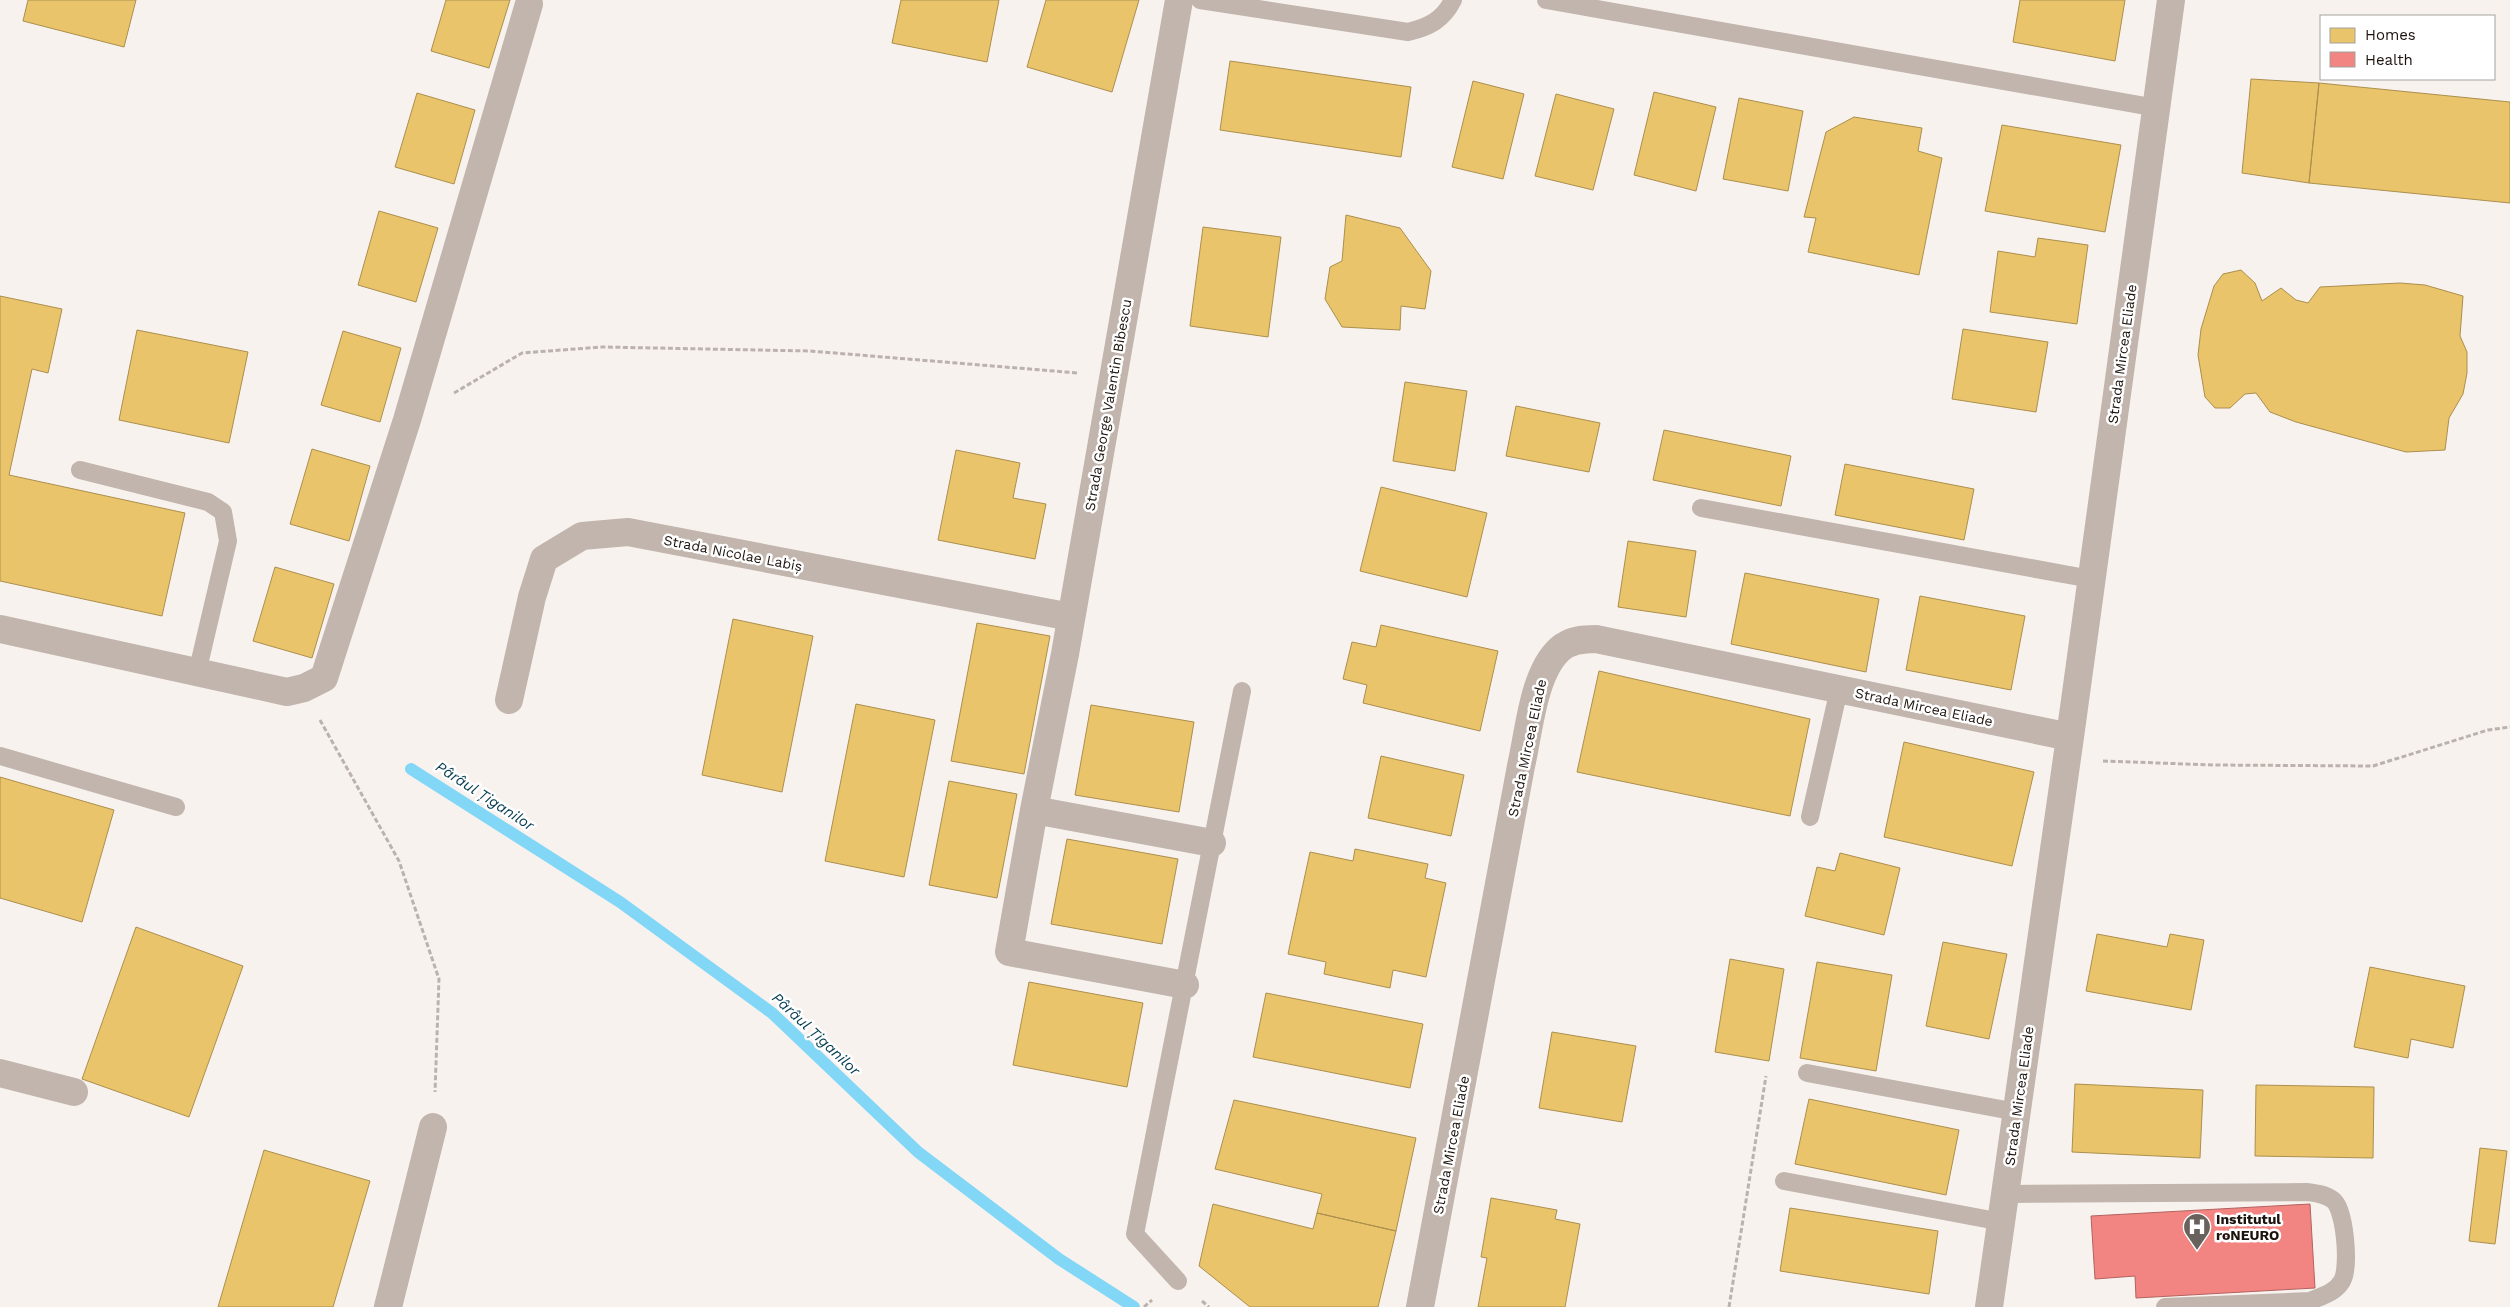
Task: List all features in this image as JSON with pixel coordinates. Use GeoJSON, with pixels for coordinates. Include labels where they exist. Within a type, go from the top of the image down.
{"type":"FeatureCollection","features":[{"type":"Feature","properties":{"kind":"street","name":"Strada George Valentin Bibescu"},"geometry":{"type":"LineString","coordinates":[[1179,0],[1114,376],[1034,810],[1010,952],[1184,985]]}},
{"type":"Feature","properties":{"kind":"street","name":"Strada Mircea Eliade"},"geometry":{"type":"LineString","coordinates":[[1989,1307],[2069,748],[2171,0]]}},
{"type":"Feature","properties":{"kind":"street"},"geometry":{"type":"LineString","coordinates":[[0,629],[286,692],[304,688],[324,678],[407,420],[529,4]]}},
{"type":"Feature","properties":{"kind":"street","name":"Strada Nicolae Labiș"},"geometry":{"type":"LineString","coordinates":[[509,700],[532,597],[544,559],[582,536],[628,532],[1070,616]]}},
{"type":"Feature","properties":{"kind":"street","name":"Strada Mircea Eliade"},"geometry":{"type":"LineString","coordinates":[[1420,1307],[1521,766],[1540,682],[1547,664],[1560,648],[1578,639],[1596,639],[1839,689],[2069,748]]}},
{"type":"Feature","properties":{"kind":"street"},"geometry":{"type":"LineString","coordinates":[[1034,810],[1212,843]]}},
{"type":"Feature","properties":{"kind":"street"},"geometry":{"type":"LineString","coordinates":[[0,1072],[74,1092]]}},
{"type":"Feature","properties":{"kind":"street"},"geometry":{"type":"LineString","coordinates":[[388,1307],[433,1127]]}},
{"type":"Feature","properties":{"kind":"lane"},"geometry":{"type":"LineString","coordinates":[[1200,0],[1408,32],[1428,28],[1446,14],[1453,0]]}},
{"type":"Feature","properties":{"kind":"lane"},"geometry":{"type":"LineString","coordinates":[[1546,0],[2157,108]]}},
{"type":"Feature","properties":{"kind":"lane"},"geometry":{"type":"LineString","coordinates":[[80,470],[208,502],[223,512],[228,540],[197,673]]}},
{"type":"Feature","properties":{"kind":"lane"},"geometry":{"type":"LineString","coordinates":[[1701,508],[2091,579]]}},
{"type":"Feature","properties":{"kind":"lane"},"geometry":{"type":"LineString","coordinates":[[1810,817],[1839,689]]}},
{"type":"Feature","properties":{"kind":"lane"},"geometry":{"type":"LineString","coordinates":[[1178,1281],[1136,1234],[1242,691]]}},
{"type":"Feature","properties":{"kind":"lane"},"geometry":{"type":"LineString","coordinates":[[0,756],[176,807]]}},
{"type":"Feature","properties":{"kind":"lane"},"geometry":{"type":"LineString","coordinates":[[1807,1073],[2017,1112]]}},
{"type":"Feature","properties":{"kind":"lane"},"geometry":{"type":"LineString","coordinates":[[1784,1182],[2002,1222]]}},
{"type":"Feature","properties":{"kind":"lane"},"geometry":{"type":"LineString","coordinates":[[2005,1194],[2307,1192],[2321,1194],[2333,1200],[2341,1211],[2346,1264],[2342,1281],[2331,1293],[2310,1301],[2166,1307]]}},
{"type":"Feature","properties":{"kind":"path"},"geometry":{"type":"LineString","coordinates":[[407,420],[522,353],[602,347],[810,351],[1114,376]]}},
{"type":"Feature","properties":{"kind":"path"},"geometry":{"type":"LineString","coordinates":[[304,688],[328,736],[399,860],[439,979],[433,1127]]}},
{"type":"Feature","properties":{"kind":"path"},"geometry":{"type":"LineString","coordinates":[[2069,748],[2214,765],[2373,766],[2488,730],[2510,728]]}},
{"type":"Feature","properties":{"kind":"path"},"geometry":{"type":"LineString","coordinates":[[1729,1307],[1766,1076]]}},
{"type":"Feature","properties":{"kind":"building: Homes"},"geometry":{"type":"Polygon","coordinates":[[[28,0],[136,0],[124,47],[23,21],[28,0]]]}},
{"type":"Feature","properties":{"kind":"building: Homes"},"geometry":{"type":"Polygon","coordinates":[[[446,0],[510,0],[489,68],[431,51],[446,0]]]}},
{"type":"Feature","properties":{"kind":"building: Homes"},"geometry":{"type":"Polygon","coordinates":[[[901,0],[999,0],[987,62],[892,43],[901,0]]]}},
{"type":"Feature","properties":{"kind":"building: Homes"},"geometry":{"type":"Polygon","coordinates":[[[1046,0],[1139,0],[1112,92],[1027,67],[1046,0]]]}},
{"type":"Feature","properties":{"kind":"building: Homes"},"geometry":{"type":"Polygon","coordinates":[[[2020,0],[2125,0],[2115,61],[2013,42],[2020,0]]]}},
{"type":"Feature","properties":{"kind":"building: Homes"},"geometry":{"type":"Polygon","coordinates":[[[1230,61],[1411,87],[1401,157],[1220,130],[1230,61]]]}},
{"type":"Feature","properties":{"kind":"building: Homes"},"geometry":{"type":"Polygon","coordinates":[[[2251,79],[2319,83],[2309,183],[2242,173],[2251,79]]]}},
{"type":"Feature","properties":{"kind":"building: Homes"},"geometry":{"type":"Polygon","coordinates":[[[1473,81],[1524,94],[1503,179],[1452,167],[1473,81]]]}},
{"type":"Feature","properties":{"kind":"building: Homes"},"geometry":{"type":"Polygon","coordinates":[[[2319,83],[2510,102],[2510,203],[2309,183],[2319,83]]]}},
{"type":"Feature","properties":{"kind":"building: Homes"},"geometry":{"type":"Polygon","coordinates":[[[1654,92],[1716,107],[1696,191],[1634,175],[1654,92]]]}},
{"type":"Feature","properties":{"kind":"building: Homes"},"geometry":{"type":"Polygon","coordinates":[[[417,93],[475,110],[454,184],[395,167],[417,93]]]}},
{"type":"Feature","properties":{"kind":"building: Homes"},"geometry":{"type":"Polygon","coordinates":[[[1556,94],[1614,109],[1593,190],[1535,176],[1556,94]]]}},
{"type":"Feature","properties":{"kind":"building: Homes"},"geometry":{"type":"Polygon","coordinates":[[[1739,98],[1803,111],[1788,191],[1723,179],[1739,98]]]}},
{"type":"Feature","properties":{"kind":"building: Homes"},"geometry":{"type":"Polygon","coordinates":[[[1854,117],[1922,128],[1918,151],[1942,158],[1919,275],[1808,252],[1816,218],[1804,217],[1826,132],[1854,117]]]}},
{"type":"Feature","properties":{"kind":"building: Homes"},"geometry":{"type":"Polygon","coordinates":[[[2002,125],[2121,145],[2105,232],[1985,211],[2002,125]]]}},
{"type":"Feature","properties":{"kind":"building: Homes"},"geometry":{"type":"Polygon","coordinates":[[[379,211],[438,228],[416,302],[358,285],[379,211]]]}},
{"type":"Feature","properties":{"kind":"building: Homes"},"geometry":{"type":"Polygon","coordinates":[[[1346,215],[1400,228],[1431,271],[1425,309],[1401,306],[1400,330],[1342,327],[1325,299],[1330,267],[1342,261],[1346,215]]]}},
{"type":"Feature","properties":{"kind":"building: Homes"},"geometry":{"type":"Polygon","coordinates":[[[1203,227],[1281,237],[1268,337],[1190,326],[1203,227]]]}},
{"type":"Feature","properties":{"kind":"building: Homes"},"geometry":{"type":"Polygon","coordinates":[[[2038,238],[2088,245],[2077,324],[1990,312],[1998,251],[2035,257],[2038,238]]]}},
{"type":"Feature","properties":{"kind":"building: Homes"},"geometry":{"type":"Polygon","coordinates":[[[2241,270],[2255,283],[2262,301],[2281,288],[2296,300],[2308,303],[2320,287],[2400,283],[2425,285],[2463,296],[2460,336],[2467,352],[2467,373],[2463,394],[2449,418],[2445,450],[2406,452],[2296,422],[2270,412],[2256,393],[2245,394],[2230,408],[2215,408],[2205,397],[2198,355],[2201,329],[2214,286],[2223,274],[2241,270]]]}},
{"type":"Feature","properties":{"kind":"building: Homes"},"geometry":{"type":"Polygon","coordinates":[[[0,296],[62,309],[48,373],[32,369],[9,475],[185,513],[162,616],[0,581],[0,296]]]}},
{"type":"Feature","properties":{"kind":"building: Homes"},"geometry":{"type":"Polygon","coordinates":[[[1963,329],[2048,342],[2036,412],[1952,399],[1963,329]]]}},
{"type":"Feature","properties":{"kind":"building: Homes"},"geometry":{"type":"Polygon","coordinates":[[[137,330],[248,352],[229,443],[119,420],[137,330]]]}},
{"type":"Feature","properties":{"kind":"building: Homes"},"geometry":{"type":"Polygon","coordinates":[[[343,331],[401,348],[380,422],[321,405],[343,331]]]}},
{"type":"Feature","properties":{"kind":"building: Homes"},"geometry":{"type":"Polygon","coordinates":[[[1405,382],[1467,391],[1455,471],[1393,461],[1405,382]]]}},
{"type":"Feature","properties":{"kind":"building: Homes"},"geometry":{"type":"Polygon","coordinates":[[[1516,406],[1600,423],[1589,472],[1506,456],[1516,406]]]}},
{"type":"Feature","properties":{"kind":"building: Homes"},"geometry":{"type":"Polygon","coordinates":[[[1664,430],[1791,456],[1781,506],[1653,480],[1664,430]]]}},
{"type":"Feature","properties":{"kind":"building: Homes"},"geometry":{"type":"Polygon","coordinates":[[[312,449],[370,466],[349,541],[290,524],[312,449]]]}},
{"type":"Feature","properties":{"kind":"building: Homes"},"geometry":{"type":"Polygon","coordinates":[[[956,450],[1020,463],[1013,498],[1046,504],[1035,559],[938,540],[956,450]]]}},
{"type":"Feature","properties":{"kind":"building: Homes"},"geometry":{"type":"Polygon","coordinates":[[[1845,464],[1974,489],[1964,540],[1835,515],[1845,464]]]}},
{"type":"Feature","properties":{"kind":"building: Homes"},"geometry":{"type":"Polygon","coordinates":[[[1381,487],[1487,513],[1467,597],[1360,571],[1381,487]]]}},
{"type":"Feature","properties":{"kind":"building: Homes"},"geometry":{"type":"Polygon","coordinates":[[[1628,541],[1696,551],[1686,617],[1618,607],[1628,541]]]}},
{"type":"Feature","properties":{"kind":"building: Homes"},"geometry":{"type":"Polygon","coordinates":[[[275,567],[334,584],[312,658],[253,641],[275,567]]]}},
{"type":"Feature","properties":{"kind":"building: Homes"},"geometry":{"type":"Polygon","coordinates":[[[1745,573],[1879,599],[1866,672],[1731,644],[1745,573]]]}},
{"type":"Feature","properties":{"kind":"building: Homes"},"geometry":{"type":"Polygon","coordinates":[[[1920,596],[2025,616],[2011,690],[1906,670],[1920,596]]]}},
{"type":"Feature","properties":{"kind":"building: Homes"},"geometry":{"type":"Polygon","coordinates":[[[733,619],[813,636],[782,792],[702,775],[733,619]]]}},
{"type":"Feature","properties":{"kind":"building: Homes"},"geometry":{"type":"Polygon","coordinates":[[[977,623],[1050,636],[1024,774],[951,761],[977,623]]]}},
{"type":"Feature","properties":{"kind":"building: Homes"},"geometry":{"type":"Polygon","coordinates":[[[1381,625],[1498,651],[1480,731],[1363,703],[1367,685],[1343,679],[1352,642],[1376,647],[1381,625]]]}},
{"type":"Feature","properties":{"kind":"building: Homes"},"geometry":{"type":"Polygon","coordinates":[[[1599,671],[1810,719],[1790,816],[1577,772],[1599,671]]]}},
{"type":"Feature","properties":{"kind":"building: Homes"},"geometry":{"type":"Polygon","coordinates":[[[856,704],[935,720],[904,877],[825,861],[856,704]]]}},
{"type":"Feature","properties":{"kind":"building: Homes"},"geometry":{"type":"Polygon","coordinates":[[[1091,705],[1194,722],[1179,812],[1075,795],[1091,705]]]}},
{"type":"Feature","properties":{"kind":"building: Homes"},"geometry":{"type":"Polygon","coordinates":[[[1904,742],[2034,772],[2012,866],[1884,837],[1904,742]]]}},
{"type":"Feature","properties":{"kind":"building: Homes"},"geometry":{"type":"Polygon","coordinates":[[[1381,756],[1464,775],[1451,836],[1368,818],[1381,756]]]}},
{"type":"Feature","properties":{"kind":"building: Homes"},"geometry":{"type":"Polygon","coordinates":[[[0,777],[114,810],[82,922],[0,898],[0,777]]]}},
{"type":"Feature","properties":{"kind":"building: Homes"},"geometry":{"type":"Polygon","coordinates":[[[949,781],[1017,794],[997,898],[929,885],[949,781]]]}},
{"type":"Feature","properties":{"kind":"building: Homes"},"geometry":{"type":"Polygon","coordinates":[[[1067,839],[1178,859],[1162,944],[1051,924],[1067,839]]]}},
{"type":"Feature","properties":{"kind":"building: Homes"},"geometry":{"type":"Polygon","coordinates":[[[1355,849],[1428,864],[1425,878],[1446,883],[1426,977],[1393,970],[1390,988],[1324,974],[1326,962],[1288,954],[1310,852],[1353,861],[1355,849]]]}},
{"type":"Feature","properties":{"kind":"building: Homes"},"geometry":{"type":"Polygon","coordinates":[[[1840,853],[1900,868],[1884,935],[1805,916],[1817,867],[1835,871],[1840,853]]]}},
{"type":"Feature","properties":{"kind":"building: Homes"},"geometry":{"type":"Polygon","coordinates":[[[136,927],[243,966],[189,1117],[82,1079],[136,927]]]}},
{"type":"Feature","properties":{"kind":"building: Homes"},"geometry":{"type":"Polygon","coordinates":[[[2097,934],[2167,947],[2170,934],[2204,940],[2191,1010],[2086,991],[2097,934]]]}},
{"type":"Feature","properties":{"kind":"building: Homes"},"geometry":{"type":"Polygon","coordinates":[[[1943,942],[2007,954],[1989,1039],[1926,1026],[1943,942]]]}},
{"type":"Feature","properties":{"kind":"building: Homes"},"geometry":{"type":"Polygon","coordinates":[[[1730,959],[1784,969],[1769,1061],[1715,1052],[1730,959]]]}},
{"type":"Feature","properties":{"kind":"building: Homes"},"geometry":{"type":"Polygon","coordinates":[[[1817,962],[1892,975],[1876,1071],[1800,1058],[1817,962]]]}},
{"type":"Feature","properties":{"kind":"building: Homes"},"geometry":{"type":"Polygon","coordinates":[[[2370,967],[2465,986],[2453,1048],[2411,1039],[2408,1058],[2354,1047],[2370,967]]]}},
{"type":"Feature","properties":{"kind":"building: Homes"},"geometry":{"type":"Polygon","coordinates":[[[1029,982],[1143,1003],[1127,1087],[1013,1065],[1029,982]]]}},
{"type":"Feature","properties":{"kind":"building: Homes"},"geometry":{"type":"Polygon","coordinates":[[[1266,993],[1423,1024],[1410,1088],[1253,1057],[1266,993]]]}},
{"type":"Feature","properties":{"kind":"building: Homes"},"geometry":{"type":"Polygon","coordinates":[[[1552,1032],[1636,1046],[1622,1122],[1539,1108],[1552,1032]]]}},
{"type":"Feature","properties":{"kind":"building: Homes"},"geometry":{"type":"Polygon","coordinates":[[[2075,1084],[2203,1090],[2200,1158],[2072,1152],[2075,1084]]]}},
{"type":"Feature","properties":{"kind":"building: Homes"},"geometry":{"type":"Polygon","coordinates":[[[2256,1085],[2374,1087],[2373,1158],[2255,1156],[2256,1085]]]}},
{"type":"Feature","properties":{"kind":"building: Homes"},"geometry":{"type":"Polygon","coordinates":[[[1809,1099],[1959,1130],[1946,1195],[1795,1164],[1809,1099]]]}},
{"type":"Feature","properties":{"kind":"building: Homes"},"geometry":{"type":"Polygon","coordinates":[[[1234,1100],[1416,1138],[1396,1231],[1317,1213],[1322,1194],[1215,1169],[1234,1100]]]}},
{"type":"Feature","properties":{"kind":"building: Homes"},"geometry":{"type":"Polygon","coordinates":[[[2480,1148],[2507,1151],[2495,1244],[2469,1241],[2480,1148]]]}},
{"type":"Feature","properties":{"kind":"building: Homes"},"geometry":{"type":"Polygon","coordinates":[[[264,1150],[370,1181],[333,1307],[218,1307],[264,1150]]]}},
{"type":"Feature","properties":{"kind":"building: Homes"},"geometry":{"type":"Polygon","coordinates":[[[1491,1198],[1557,1210],[1555,1219],[1580,1224],[1565,1307],[1478,1307],[1487,1258],[1481,1257],[1491,1198]]]}},
{"type":"Feature","properties":{"kind":"building: Homes"},"geometry":{"type":"Polygon","coordinates":[[[1213,1204],[1313,1229],[1317,1213],[1396,1231],[1378,1307],[1250,1307],[1199,1266],[1213,1204]]]}},
{"type":"Feature","properties":{"kind":"building: Homes"},"geometry":{"type":"Polygon","coordinates":[[[1790,1208],[1938,1231],[1929,1294],[1780,1271],[1790,1208]]]}},
{"type":"Feature","properties":{"kind":"building: Health"},"geometry":{"type":"Polygon","coordinates":[[[2310,1204],[2315,1288],[2136,1298],[2135,1276],[2095,1279],[2091,1216],[2310,1204]]]}},
{"type":"Feature","properties":{"kind":"waterway","name":"Pârâul Țiganilor"},"geometry":{"type":"LineString","coordinates":[[411,769],[620,902],[772,1013],[918,1152],[1059,1259],[1134,1307]]}},
{"type":"Feature","properties":{"kind":"place","name":"Institutul roNEURO"},"geometry":{"type":"Point","coordinates":[2197,1251]}}]}
